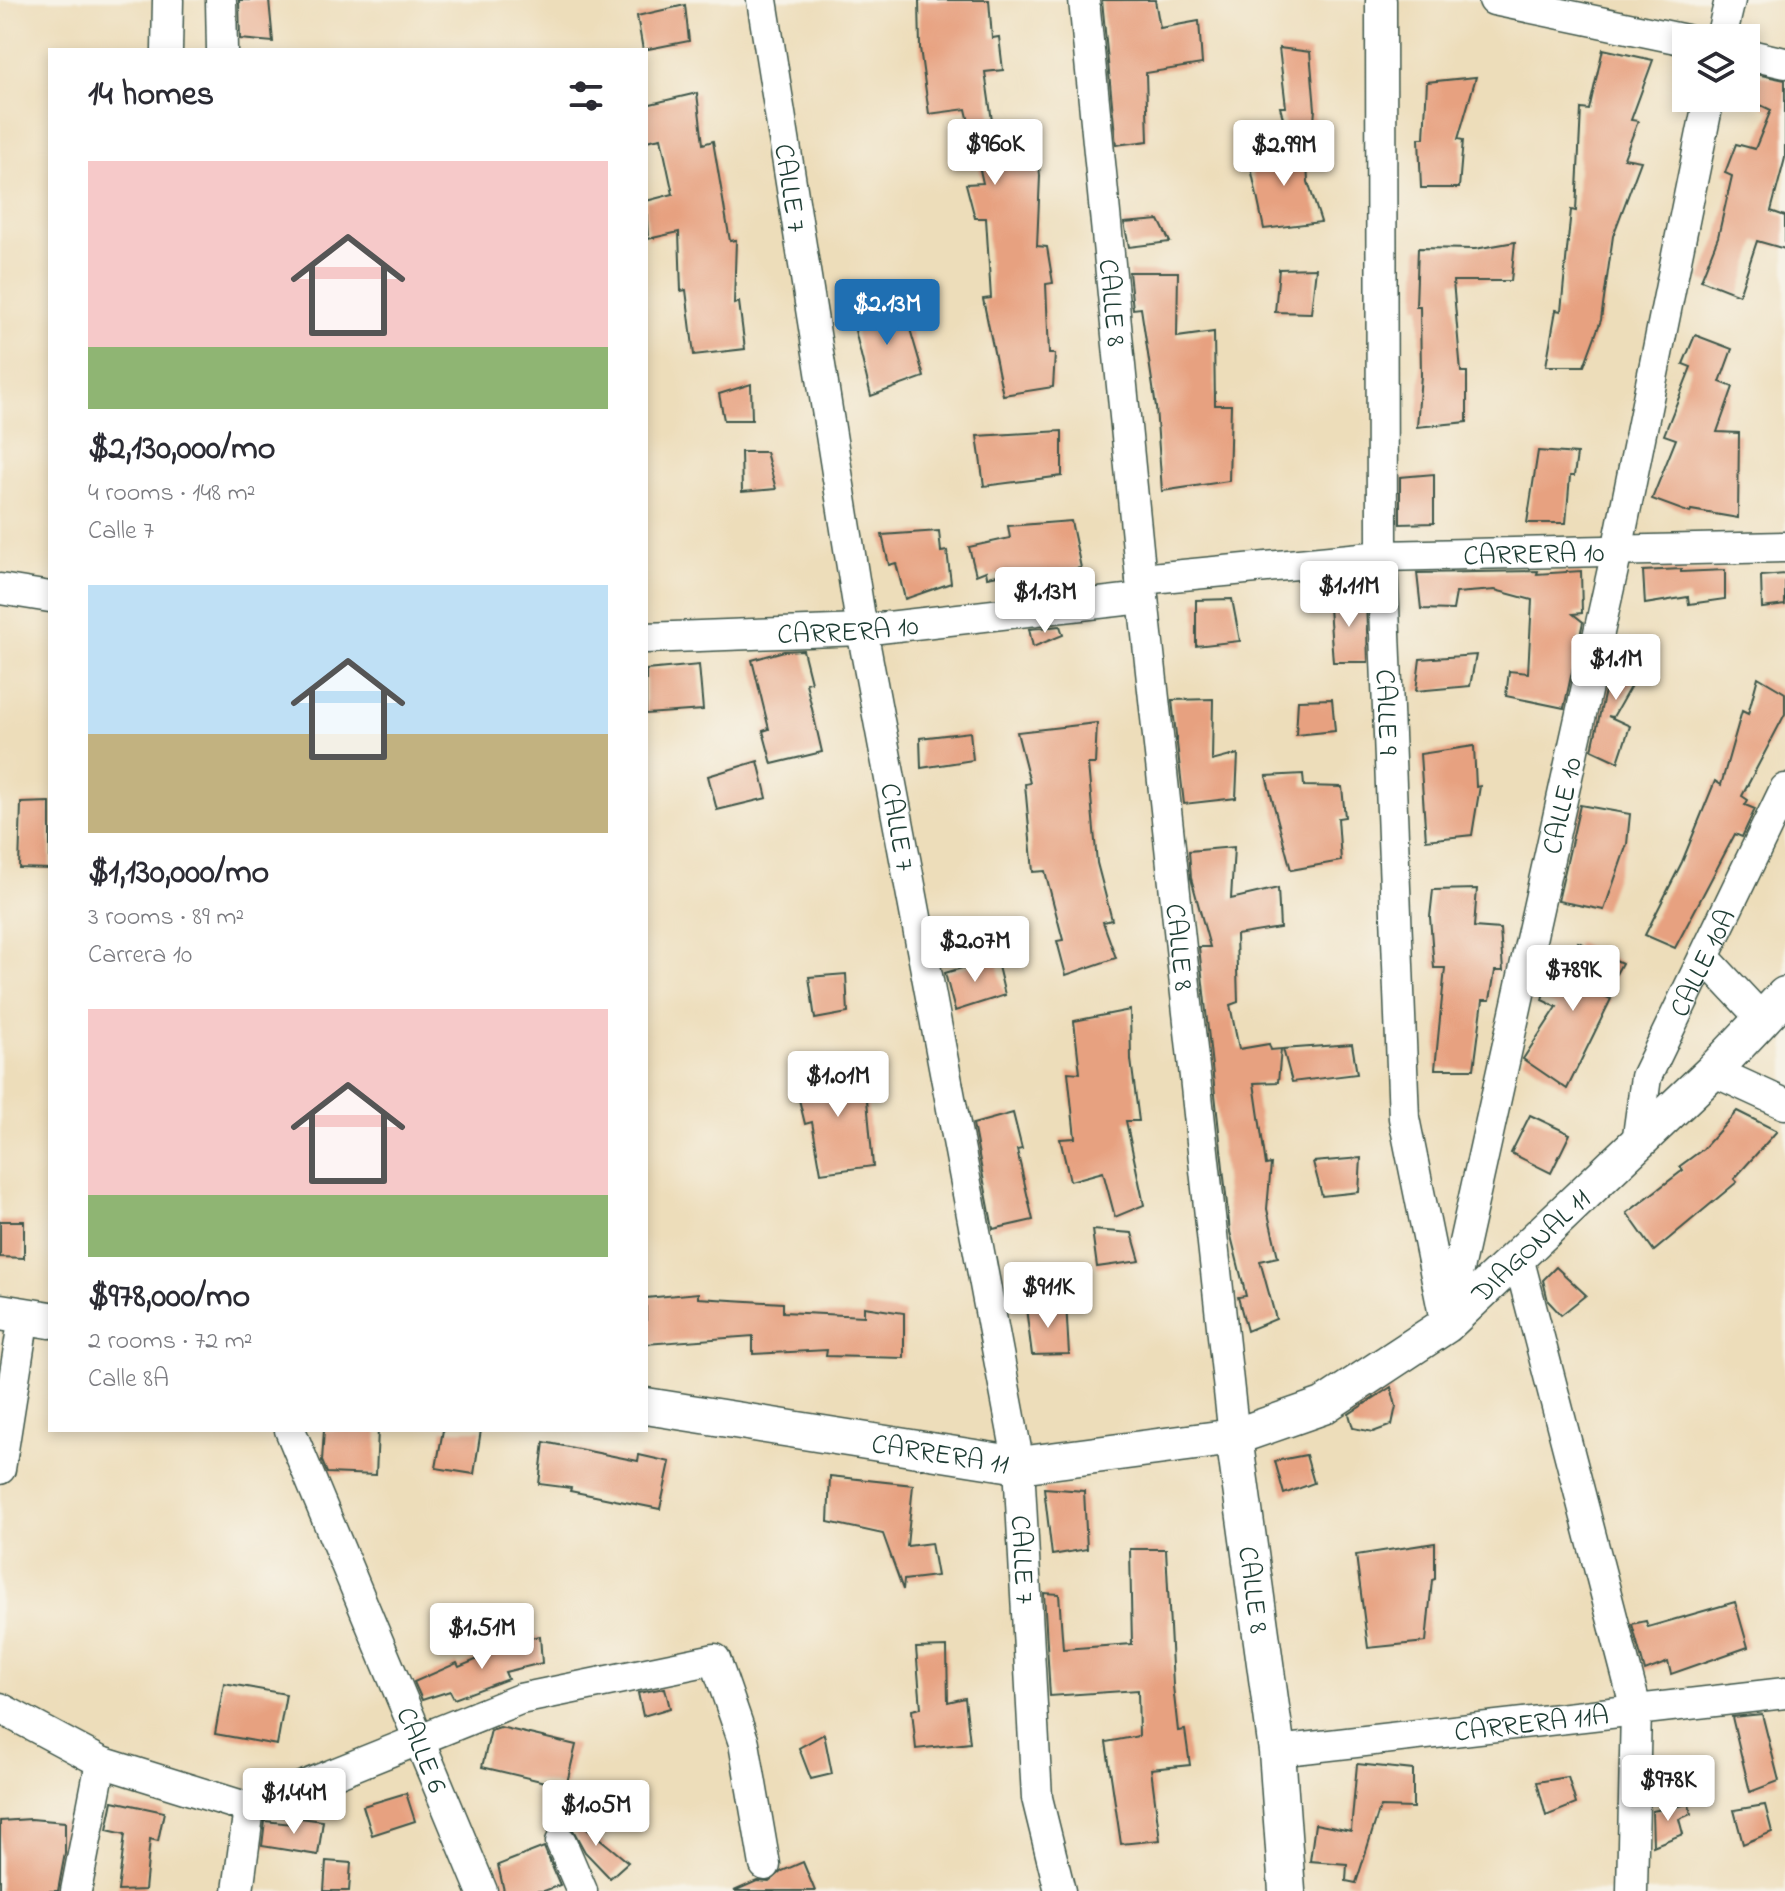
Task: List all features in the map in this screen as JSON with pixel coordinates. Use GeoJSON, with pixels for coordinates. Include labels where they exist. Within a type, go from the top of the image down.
{"type":"FeatureCollection","features":[{"type":"Feature","properties":{"kind":"street"},"geometry":{"type":"LineString","coordinates":[[167,48],[168,0]]}},
{"type":"Feature","properties":{"kind":"street"},"geometry":{"type":"LineString","coordinates":[[221,0],[222,48]]}},
{"type":"Feature","properties":{"kind":"street","name":"CALLE 7"},"geometry":{"type":"LineString","coordinates":[[762,0],[862,630],[1019,1465],[1037,1798],[1060,1891]]}},
{"type":"Feature","properties":{"kind":"street","name":"CALLE 8"},"geometry":{"type":"LineString","coordinates":[[1084,0],[1142,588],[1234,1437],[1277,1751],[1287,1891]]}},
{"type":"Feature","properties":{"kind":"street","name":"CALLE 9"},"geometry":{"type":"LineString","coordinates":[[1381,0],[1382,556],[1404,1118],[1446,1325]]}},
{"type":"Feature","properties":{"kind":"street"},"geometry":{"type":"LineString","coordinates":[[1494,0],[1672,37]]}},
{"type":"Feature","properties":{"kind":"street"},"geometry":{"type":"LineString","coordinates":[[1724,24],[1730,0]]}},
{"type":"Feature","properties":{"kind":"street"},"geometry":{"type":"LineString","coordinates":[[1760,57],[1785,63]]}},
{"type":"Feature","properties":{"kind":"street","name":"CALLE 10"},"geometry":{"type":"LineString","coordinates":[[1446,1325],[1617,551],[1706,112]]}},
{"type":"Feature","properties":{"kind":"street","name":"CARRERA 10"},"geometry":{"type":"LineString","coordinates":[[648,638],[862,630],[1382,556],[1785,547]]}},
{"type":"Feature","properties":{"kind":"street"},"geometry":{"type":"LineString","coordinates":[[0,589],[48,597]]}},
{"type":"Feature","properties":{"kind":"street","name":"CALLE 10A"},"geometry":{"type":"LineString","coordinates":[[1637,1143],[1646,1077],[1785,789]]}},
{"type":"Feature","properties":{"kind":"street"},"geometry":{"type":"LineString","coordinates":[[1704,957],[1774,1007]]}},
{"type":"Feature","properties":{"kind":"street","name":"DIAGONAL 11"},"geometry":{"type":"LineString","coordinates":[[1234,1437],[1323,1406],[1446,1325],[1713,1071],[1774,1007]]}},
{"type":"Feature","properties":{"kind":"street"},"geometry":{"type":"LineString","coordinates":[[1713,1071],[1785,1104]]}},
{"type":"Feature","properties":{"kind":"street"},"geometry":{"type":"LineString","coordinates":[[1518,1257],[1636,1709],[1632,1891]]}},
{"type":"Feature","properties":{"kind":"street"},"geometry":{"type":"LineString","coordinates":[[0,1469],[25,1316]]}},
{"type":"Feature","properties":{"kind":"street","name":"CARRERA 11"},"geometry":{"type":"LineString","coordinates":[[648,1406],[1019,1465],[1234,1437]]}},
{"type":"Feature","properties":{"kind":"street","name":"CALLE 6"},"geometry":{"type":"LineString","coordinates":[[291,1432],[482,1891]]}},
{"type":"Feature","properties":{"kind":"street"},"geometry":{"type":"LineString","coordinates":[[0,1708],[101,1762],[249,1808],[520,1699],[715,1659],[744,1743],[765,1865]]}},
{"type":"Feature","properties":{"kind":"street","name":"CARRERA 11A"},"geometry":{"type":"LineString","coordinates":[[1277,1751],[1785,1693]]}},
{"type":"Feature","properties":{"kind":"street"},"geometry":{"type":"LineString","coordinates":[[76,1891],[101,1762]]}},
{"type":"Feature","properties":{"kind":"street"},"geometry":{"type":"LineString","coordinates":[[238,1891],[249,1808]]}},
{"type":"Feature","properties":{"kind":"street"},"geometry":{"type":"LineString","coordinates":[[561,1842],[582,1891]]}},
{"type":"Feature","properties":{"kind":"building"},"geometry":{"type":"Polygon","coordinates":[[[239,0],[269,0],[273,42],[240,39],[239,0]]]}},
{"type":"Feature","properties":{"kind":"building"},"geometry":{"type":"Polygon","coordinates":[[[919,0],[989,0],[992,38],[999,37],[1003,70],[985,72],[993,128],[1035,122],[1040,176],[1037,246],[1047,247],[1053,283],[1046,284],[1049,354],[1055,354],[1053,387],[1003,395],[983,299],[991,298],[986,218],[975,218],[966,184],[983,183],[966,109],[929,114],[920,48],[919,0]]]}},
{"type":"Feature","properties":{"kind":"building"},"geometry":{"type":"Polygon","coordinates":[[[1102,0],[1155,0],[1160,28],[1199,21],[1202,64],[1146,73],[1148,141],[1116,145],[1102,0]]]}},
{"type":"Feature","properties":{"kind":"building"},"geometry":{"type":"Polygon","coordinates":[[[685,5],[689,41],[643,48],[637,16],[685,5]]]}},
{"type":"Feature","properties":{"kind":"building"},"geometry":{"type":"Polygon","coordinates":[[[1279,48],[1310,52],[1315,109],[1313,136],[1289,141],[1280,107],[1286,107],[1279,48]]]}},
{"type":"Feature","properties":{"kind":"building"},"geometry":{"type":"Polygon","coordinates":[[[1603,49],[1653,60],[1631,120],[1638,121],[1624,158],[1641,161],[1613,236],[1601,320],[1584,366],[1546,366],[1556,310],[1561,311],[1571,210],[1576,211],[1581,109],[1589,110],[1603,49]]]}},
{"type":"Feature","properties":{"kind":"building"},"geometry":{"type":"Polygon","coordinates":[[[1760,75],[1785,80],[1785,158],[1771,211],[1785,216],[1785,249],[1757,241],[1739,295],[1701,280],[1718,237],[1732,176],[1725,173],[1736,144],[1755,149],[1771,110],[1760,105],[1760,75]]]}},
{"type":"Feature","properties":{"kind":"building"},"geometry":{"type":"Polygon","coordinates":[[[1476,77],[1458,139],[1463,140],[1459,188],[1421,188],[1419,138],[1424,138],[1427,82],[1476,77]]]}},
{"type":"Feature","properties":{"kind":"building"},"geometry":{"type":"Polygon","coordinates":[[[697,93],[703,144],[713,141],[730,241],[736,240],[734,304],[739,302],[745,349],[694,355],[686,290],[681,291],[679,232],[648,239],[648,200],[673,194],[661,138],[648,141],[648,105],[697,93]]]}},
{"type":"Feature","properties":{"kind":"building"},"geometry":{"type":"Polygon","coordinates":[[[1306,147],[1308,182],[1321,222],[1264,229],[1248,154],[1306,147]]]}},
{"type":"Feature","properties":{"kind":"building"},"geometry":{"type":"Polygon","coordinates":[[[1159,220],[1170,242],[1129,247],[1124,223],[1159,220]]]}},
{"type":"Feature","properties":{"kind":"building"},"geometry":{"type":"Polygon","coordinates":[[[1515,242],[1511,281],[1453,281],[1461,372],[1467,372],[1467,422],[1417,427],[1421,375],[1420,306],[1416,306],[1418,248],[1475,249],[1515,242]]]}},
{"type":"Feature","properties":{"kind":"building"},"geometry":{"type":"Polygon","coordinates":[[[1316,268],[1311,313],[1275,312],[1279,269],[1316,268]]]}},
{"type":"Feature","properties":{"kind":"building"},"geometry":{"type":"Polygon","coordinates":[[[1129,272],[1178,272],[1177,337],[1214,332],[1215,405],[1231,405],[1229,481],[1162,491],[1156,407],[1141,308],[1133,309],[1129,272]]]}},
{"type":"Feature","properties":{"kind":"building"},"geometry":{"type":"Polygon","coordinates":[[[901,298],[924,377],[871,396],[851,314],[901,298]]]}},
{"type":"Feature","properties":{"kind":"building"},"geometry":{"type":"Polygon","coordinates":[[[1695,335],[1732,349],[1720,382],[1733,387],[1717,432],[1739,433],[1738,518],[1691,510],[1690,513],[1652,499],[1676,439],[1664,435],[1691,367],[1683,364],[1695,335]]]}},
{"type":"Feature","properties":{"kind":"building"},"geometry":{"type":"Polygon","coordinates":[[[751,384],[752,420],[724,420],[719,394],[751,384]]]}},
{"type":"Feature","properties":{"kind":"building"},"geometry":{"type":"Polygon","coordinates":[[[1062,431],[1062,476],[984,486],[977,436],[1062,431]]]}},
{"type":"Feature","properties":{"kind":"building"},"geometry":{"type":"Polygon","coordinates":[[[1538,451],[1577,454],[1574,476],[1570,476],[1566,523],[1527,523],[1538,451]]]}},
{"type":"Feature","properties":{"kind":"building"},"geometry":{"type":"Polygon","coordinates":[[[741,452],[766,452],[776,489],[742,492],[741,452]]]}},
{"type":"Feature","properties":{"kind":"building"},"geometry":{"type":"Polygon","coordinates":[[[1434,474],[1434,523],[1400,524],[1400,477],[1434,474]]]}},
{"type":"Feature","properties":{"kind":"building"},"geometry":{"type":"Polygon","coordinates":[[[1071,521],[1081,568],[1045,573],[1050,590],[1019,594],[1014,572],[987,577],[986,571],[976,575],[969,547],[1010,538],[1008,526],[1071,521]]]}},
{"type":"Feature","properties":{"kind":"building"},"geometry":{"type":"Polygon","coordinates":[[[939,531],[941,552],[947,551],[951,583],[905,599],[896,563],[889,565],[882,535],[939,531]]]}},
{"type":"Feature","properties":{"kind":"building"},"geometry":{"type":"Polygon","coordinates":[[[1681,569],[1681,572],[1725,570],[1725,599],[1689,604],[1688,597],[1645,604],[1643,571],[1681,569]]]}},
{"type":"Feature","properties":{"kind":"building"},"geometry":{"type":"Polygon","coordinates":[[[1538,571],[1537,574],[1581,571],[1582,613],[1573,614],[1583,622],[1564,708],[1506,696],[1509,671],[1528,673],[1532,600],[1495,590],[1456,593],[1453,610],[1421,609],[1417,573],[1538,571]]]}},
{"type":"Feature","properties":{"kind":"building"},"geometry":{"type":"Polygon","coordinates":[[[1785,574],[1785,605],[1762,608],[1761,576],[1785,574]]]}},
{"type":"Feature","properties":{"kind":"building"},"geometry":{"type":"Polygon","coordinates":[[[1328,594],[1366,599],[1368,662],[1333,662],[1328,594]]]}},
{"type":"Feature","properties":{"kind":"building"},"geometry":{"type":"Polygon","coordinates":[[[1232,599],[1240,641],[1196,646],[1196,600],[1232,599]]]}},
{"type":"Feature","properties":{"kind":"building"},"geometry":{"type":"Polygon","coordinates":[[[1060,626],[1063,635],[1033,647],[1029,629],[1060,626]]]}},
{"type":"Feature","properties":{"kind":"building"},"geometry":{"type":"Polygon","coordinates":[[[1616,640],[1646,659],[1613,717],[1608,716],[1630,726],[1618,762],[1592,750],[1616,640]]]}},
{"type":"Feature","properties":{"kind":"building"},"geometry":{"type":"Polygon","coordinates":[[[803,650],[811,682],[806,683],[822,752],[772,764],[763,731],[769,729],[752,660],[784,651],[803,650]]]}},
{"type":"Feature","properties":{"kind":"building"},"geometry":{"type":"Polygon","coordinates":[[[1476,655],[1470,686],[1416,691],[1420,659],[1476,655]]]}},
{"type":"Feature","properties":{"kind":"building"},"geometry":{"type":"Polygon","coordinates":[[[699,665],[703,710],[648,714],[648,670],[699,665]]]}},
{"type":"Feature","properties":{"kind":"building"},"geometry":{"type":"Polygon","coordinates":[[[1758,677],[1785,693],[1785,714],[1742,796],[1748,800],[1745,805],[1755,809],[1742,837],[1735,834],[1675,948],[1645,935],[1682,862],[1715,781],[1721,785],[1742,711],[1748,714],[1758,677]]]}},
{"type":"Feature","properties":{"kind":"building"},"geometry":{"type":"Polygon","coordinates":[[[1213,699],[1212,761],[1238,754],[1236,798],[1184,804],[1172,700],[1213,699]]]}},
{"type":"Feature","properties":{"kind":"building"},"geometry":{"type":"Polygon","coordinates":[[[1332,699],[1335,731],[1296,735],[1298,700],[1332,699]]]}},
{"type":"Feature","properties":{"kind":"building"},"geometry":{"type":"Polygon","coordinates":[[[1097,723],[1095,764],[1088,764],[1097,863],[1112,920],[1103,922],[1116,958],[1066,975],[1057,941],[1063,940],[1045,871],[1033,872],[1025,784],[1030,783],[1017,732],[1097,723]]]}},
{"type":"Feature","properties":{"kind":"building"},"geometry":{"type":"Polygon","coordinates":[[[970,732],[973,760],[921,768],[920,738],[970,732]]]}},
{"type":"Feature","properties":{"kind":"building"},"geometry":{"type":"Polygon","coordinates":[[[1474,746],[1476,787],[1480,786],[1472,835],[1426,840],[1420,754],[1474,746]]]}},
{"type":"Feature","properties":{"kind":"building"},"geometry":{"type":"Polygon","coordinates":[[[758,761],[767,798],[717,810],[708,776],[758,761]]]}},
{"type":"Feature","properties":{"kind":"building"},"geometry":{"type":"Polygon","coordinates":[[[1303,774],[1304,786],[1342,787],[1345,817],[1338,818],[1341,861],[1291,870],[1266,776],[1303,774]]]}},
{"type":"Feature","properties":{"kind":"building"},"geometry":{"type":"Polygon","coordinates":[[[48,802],[48,869],[19,868],[21,803],[48,802]]]}},
{"type":"Feature","properties":{"kind":"building"},"geometry":{"type":"Polygon","coordinates":[[[1580,805],[1630,814],[1627,844],[1604,910],[1558,901],[1580,805]]]}},
{"type":"Feature","properties":{"kind":"building"},"geometry":{"type":"Polygon","coordinates":[[[1234,847],[1231,899],[1278,888],[1280,928],[1236,935],[1238,1002],[1230,1005],[1239,1049],[1269,1044],[1271,1050],[1281,1049],[1278,1082],[1254,1083],[1266,1165],[1271,1164],[1267,1209],[1278,1257],[1260,1261],[1276,1319],[1247,1331],[1238,1297],[1246,1296],[1230,1232],[1199,947],[1210,947],[1191,878],[1189,851],[1234,847]]]}},
{"type":"Feature","properties":{"kind":"building"},"geometry":{"type":"Polygon","coordinates":[[[1477,889],[1474,927],[1500,929],[1503,971],[1495,971],[1490,1000],[1483,1000],[1474,1069],[1435,1069],[1445,968],[1434,968],[1430,917],[1433,890],[1477,889]]]}},
{"type":"Feature","properties":{"kind":"building"},"geometry":{"type":"Polygon","coordinates":[[[1578,942],[1622,963],[1604,996],[1611,999],[1567,1089],[1523,1059],[1557,1007],[1542,1000],[1550,968],[1564,975],[1578,942]]]}},
{"type":"Feature","properties":{"kind":"building"},"geometry":{"type":"Polygon","coordinates":[[[996,958],[1005,995],[955,1011],[945,973],[996,958]]]}},
{"type":"Feature","properties":{"kind":"building"},"geometry":{"type":"Polygon","coordinates":[[[846,974],[848,1013],[815,1019],[809,977],[846,974]]]}},
{"type":"Feature","properties":{"kind":"building"},"geometry":{"type":"Polygon","coordinates":[[[1130,1010],[1131,1060],[1139,1121],[1126,1121],[1144,1205],[1115,1217],[1103,1172],[1070,1181],[1060,1139],[1075,1138],[1068,1072],[1080,1073],[1074,1021],[1130,1010]]]}},
{"type":"Feature","properties":{"kind":"building"},"geometry":{"type":"Polygon","coordinates":[[[1352,1044],[1357,1074],[1292,1082],[1283,1049],[1352,1044]]]}},
{"type":"Feature","properties":{"kind":"building"},"geometry":{"type":"Polygon","coordinates":[[[859,1069],[867,1100],[873,1166],[821,1173],[812,1122],[805,1124],[794,1079],[859,1069]]]}},
{"type":"Feature","properties":{"kind":"building"},"geometry":{"type":"Polygon","coordinates":[[[1737,1111],[1777,1131],[1734,1179],[1737,1182],[1654,1251],[1627,1213],[1683,1170],[1680,1166],[1703,1149],[1737,1111]]]}},
{"type":"Feature","properties":{"kind":"building"},"geometry":{"type":"Polygon","coordinates":[[[1013,1113],[1022,1149],[1017,1150],[1033,1220],[993,1229],[973,1124],[1013,1113]]]}},
{"type":"Feature","properties":{"kind":"building"},"geometry":{"type":"Polygon","coordinates":[[[1530,1115],[1570,1134],[1551,1173],[1511,1153],[1530,1115]]]}},
{"type":"Feature","properties":{"kind":"building"},"geometry":{"type":"Polygon","coordinates":[[[1361,1158],[1359,1192],[1322,1196],[1313,1162],[1361,1158]]]}},
{"type":"Feature","properties":{"kind":"building"},"geometry":{"type":"Polygon","coordinates":[[[0,1221],[24,1221],[24,1258],[0,1257],[0,1221]]]}},
{"type":"Feature","properties":{"kind":"building"},"geometry":{"type":"Polygon","coordinates":[[[1092,1230],[1132,1233],[1140,1261],[1097,1267],[1092,1230]]]}},
{"type":"Feature","properties":{"kind":"building"},"geometry":{"type":"Polygon","coordinates":[[[1556,1267],[1586,1295],[1561,1315],[1548,1301],[1543,1280],[1556,1267]]]}},
{"type":"Feature","properties":{"kind":"building"},"geometry":{"type":"Polygon","coordinates":[[[698,1293],[698,1298],[783,1303],[783,1312],[864,1316],[864,1307],[904,1313],[904,1358],[826,1356],[827,1350],[753,1354],[753,1336],[648,1344],[648,1298],[698,1293]]]}},
{"type":"Feature","properties":{"kind":"building"},"geometry":{"type":"Polygon","coordinates":[[[1066,1303],[1069,1354],[1032,1355],[1026,1308],[1066,1303]]]}},
{"type":"Feature","properties":{"kind":"building"},"geometry":{"type":"Polygon","coordinates":[[[1391,1387],[1396,1406],[1392,1425],[1373,1432],[1353,1428],[1349,1414],[1391,1387]]]}},
{"type":"Feature","properties":{"kind":"building"},"geometry":{"type":"Polygon","coordinates":[[[324,1432],[378,1432],[376,1475],[327,1473],[322,1461],[324,1432]]]}},
{"type":"Feature","properties":{"kind":"building"},"geometry":{"type":"Polygon","coordinates":[[[443,1432],[481,1432],[474,1474],[436,1468],[443,1432]]]}},
{"type":"Feature","properties":{"kind":"building"},"geometry":{"type":"Polygon","coordinates":[[[544,1442],[638,1461],[639,1455],[670,1462],[660,1509],[570,1491],[571,1488],[539,1484],[544,1442]]]}},
{"type":"Feature","properties":{"kind":"building"},"geometry":{"type":"Polygon","coordinates":[[[1306,1455],[1314,1483],[1284,1494],[1275,1461],[1306,1455]]]}},
{"type":"Feature","properties":{"kind":"building"},"geometry":{"type":"Polygon","coordinates":[[[830,1476],[913,1485],[907,1546],[931,1543],[937,1576],[904,1580],[903,1590],[883,1534],[828,1522],[830,1476]]]}},
{"type":"Feature","properties":{"kind":"building"},"geometry":{"type":"Polygon","coordinates":[[[1044,1488],[1084,1491],[1087,1549],[1052,1555],[1044,1488]]]}},
{"type":"Feature","properties":{"kind":"building"},"geometry":{"type":"Polygon","coordinates":[[[1435,1543],[1435,1579],[1432,1580],[1426,1642],[1368,1648],[1356,1555],[1435,1543]]]}},
{"type":"Feature","properties":{"kind":"building"},"geometry":{"type":"Polygon","coordinates":[[[1130,1549],[1166,1549],[1178,1731],[1185,1730],[1190,1765],[1151,1769],[1160,1840],[1121,1844],[1106,1742],[1139,1736],[1138,1690],[1050,1696],[1044,1593],[1059,1594],[1063,1649],[1132,1644],[1130,1549]]]}},
{"type":"Feature","properties":{"kind":"building"},"geometry":{"type":"Polygon","coordinates":[[[1735,1602],[1748,1647],[1671,1674],[1668,1662],[1645,1671],[1632,1624],[1646,1621],[1648,1627],[1735,1602]]]}},
{"type":"Feature","properties":{"kind":"building"},"geometry":{"type":"Polygon","coordinates":[[[540,1636],[542,1663],[505,1672],[508,1679],[454,1699],[450,1691],[422,1700],[414,1682],[457,1663],[459,1667],[512,1645],[511,1642],[540,1636]]]}},
{"type":"Feature","properties":{"kind":"building"},"geometry":{"type":"Polygon","coordinates":[[[947,1647],[948,1702],[965,1698],[970,1743],[916,1749],[912,1710],[921,1708],[916,1648],[947,1647]]]}},
{"type":"Feature","properties":{"kind":"building"},"geometry":{"type":"Polygon","coordinates":[[[224,1683],[286,1694],[277,1745],[215,1734],[224,1683]]]}},
{"type":"Feature","properties":{"kind":"building"},"geometry":{"type":"Polygon","coordinates":[[[665,1688],[670,1708],[643,1716],[638,1693],[665,1688]]]}},
{"type":"Feature","properties":{"kind":"building"},"geometry":{"type":"Polygon","coordinates":[[[1762,1714],[1779,1781],[1750,1792],[1732,1717],[1762,1714]]]}},
{"type":"Feature","properties":{"kind":"building"},"geometry":{"type":"Polygon","coordinates":[[[500,1727],[576,1745],[566,1787],[482,1767],[491,1730],[500,1727]]]}},
{"type":"Feature","properties":{"kind":"building"},"geometry":{"type":"Polygon","coordinates":[[[824,1734],[832,1774],[811,1779],[799,1748],[824,1734]]]}},
{"type":"Feature","properties":{"kind":"building"},"geometry":{"type":"Polygon","coordinates":[[[1357,1764],[1413,1770],[1413,1808],[1380,1807],[1356,1883],[1346,1881],[1347,1864],[1310,1861],[1315,1824],[1351,1831],[1357,1764]]]}},
{"type":"Feature","properties":{"kind":"building"},"geometry":{"type":"Polygon","coordinates":[[[1568,1777],[1576,1804],[1546,1816],[1537,1782],[1568,1777]]]}},
{"type":"Feature","properties":{"kind":"building"},"geometry":{"type":"Polygon","coordinates":[[[406,1793],[415,1821],[372,1835],[363,1806],[406,1793]]]}},
{"type":"Feature","properties":{"kind":"building"},"geometry":{"type":"Polygon","coordinates":[[[113,1801],[164,1812],[158,1841],[150,1839],[145,1890],[118,1891],[125,1834],[107,1830],[113,1801]]]}},
{"type":"Feature","properties":{"kind":"building"},"geometry":{"type":"Polygon","coordinates":[[[1689,1804],[1691,1814],[1679,1819],[1683,1834],[1653,1846],[1652,1811],[1689,1804]]]}},
{"type":"Feature","properties":{"kind":"building"},"geometry":{"type":"Polygon","coordinates":[[[1765,1805],[1772,1832],[1743,1844],[1734,1810],[1765,1805]]]}},
{"type":"Feature","properties":{"kind":"building"},"geometry":{"type":"Polygon","coordinates":[[[570,1814],[628,1862],[610,1878],[585,1852],[572,1828],[560,1824],[570,1814]]]}},
{"type":"Feature","properties":{"kind":"building"},"geometry":{"type":"Polygon","coordinates":[[[293,1817],[323,1821],[318,1855],[262,1846],[265,1821],[292,1824],[293,1817]]]}},
{"type":"Feature","properties":{"kind":"building"},"geometry":{"type":"Polygon","coordinates":[[[31,1819],[65,1822],[65,1853],[58,1891],[0,1891],[0,1821],[31,1819]]]}},
{"type":"Feature","properties":{"kind":"building"},"geometry":{"type":"Polygon","coordinates":[[[544,1847],[560,1885],[544,1891],[504,1891],[498,1865],[544,1847]]]}},
{"type":"Feature","properties":{"kind":"building"},"geometry":{"type":"Polygon","coordinates":[[[326,1861],[351,1863],[349,1891],[324,1891],[326,1861]]]}},
{"type":"Feature","properties":{"kind":"building"},"geometry":{"type":"Polygon","coordinates":[[[803,1862],[815,1891],[734,1891],[757,1881],[769,1882],[782,1871],[803,1862]]]}}]}
